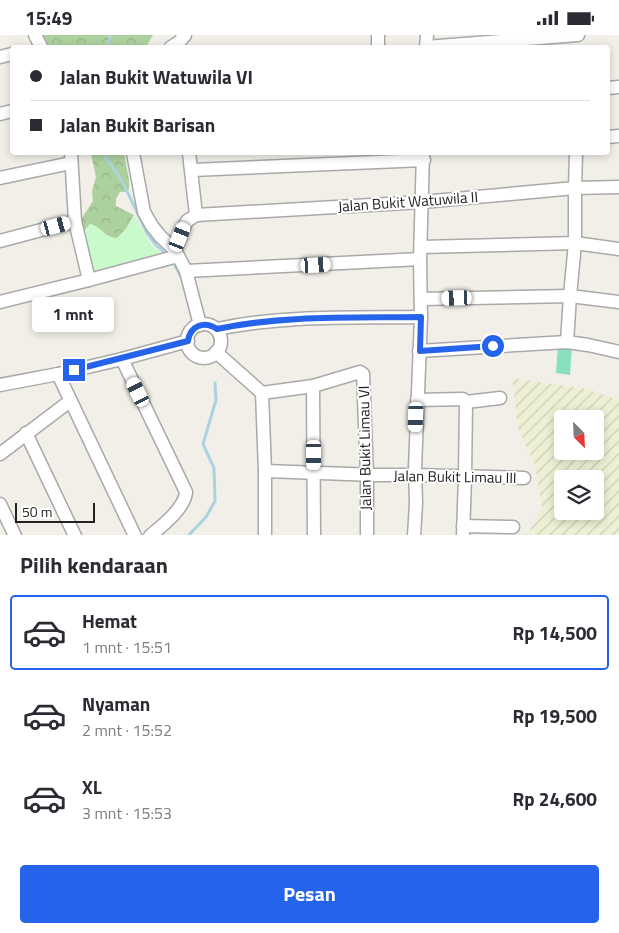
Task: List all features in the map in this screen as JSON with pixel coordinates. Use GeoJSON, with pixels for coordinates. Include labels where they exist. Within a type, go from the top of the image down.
{"type":"FeatureCollection","features":[{"type":"Feature","properties":{"kind":"street"},"geometry":{"type":"LineString","coordinates":[[173,45],[179,42],[185,35]]}},
{"type":"Feature","properties":{"kind":"street"},"geometry":{"type":"LineString","coordinates":[[451,45],[578,35]]}},
{"type":"Feature","properties":{"kind":"street"},"geometry":{"type":"LineString","coordinates":[[132,155],[144,212],[156,231],[177,253],[186,271],[200,325]]}},
{"type":"Feature","properties":{"kind":"street"},"geometry":{"type":"LineString","coordinates":[[177,253],[187,221],[196,215],[189,155]]}},
{"type":"Feature","properties":{"kind":"street"},"geometry":{"type":"LineString","coordinates":[[567,342],[575,243],[576,155]]}},
{"type":"Feature","properties":{"kind":"street"},"geometry":{"type":"LineString","coordinates":[[192,170],[423,156],[421,317],[414,535]]}},
{"type":"Feature","properties":{"kind":"street"},"geometry":{"type":"LineString","coordinates":[[0,178],[71,158],[75,221],[89,280]]}},
{"type":"Feature","properties":{"kind":"street","name":"Jalan Bukit Watuwila II"},"geometry":{"type":"LineString","coordinates":[[196,215],[422,202],[575,188],[619,187]]}},
{"type":"Feature","properties":{"kind":"street"},"geometry":{"type":"LineString","coordinates":[[0,241],[75,221]]}},
{"type":"Feature","properties":{"kind":"street"},"geometry":{"type":"LineString","coordinates":[[186,271],[575,243],[619,249]]}},
{"type":"Feature","properties":{"kind":"street"},"geometry":{"type":"LineString","coordinates":[[0,302],[89,280],[177,253]]}},
{"type":"Feature","properties":{"kind":"street"},"geometry":{"type":"LineString","coordinates":[[421,299],[570,296],[619,302]]}},
{"type":"Feature","properties":{"kind":"street"},"geometry":{"type":"LineString","coordinates":[[217,329],[244,323],[421,317]]}},
{"type":"Feature","properties":{"kind":"street"},"geometry":{"type":"LineString","coordinates":[[200,325],[212,326],[217,329],[220,335],[220,347],[211,356],[198,356],[189,348],[188,336],[195,327],[200,325]]}},
{"type":"Feature","properties":{"kind":"street"},"geometry":{"type":"LineString","coordinates":[[1,382],[58,374],[188,341]]}},
{"type":"Feature","properties":{"kind":"street"},"geometry":{"type":"LineString","coordinates":[[420,351],[567,342],[619,352]]}},
{"type":"Feature","properties":{"kind":"street"},"geometry":{"type":"LineString","coordinates":[[216,352],[262,393],[265,535]]}},
{"type":"Feature","properties":{"kind":"street"},"geometry":{"type":"LineString","coordinates":[[122,359],[186,492],[184,501],[164,524],[150,535]]}},
{"type":"Feature","properties":{"kind":"street","name":"Jalan Bukit Limau VI"},"geometry":{"type":"LineString","coordinates":[[262,393],[314,386],[360,372],[363,374],[367,535]]}},
{"type":"Feature","properties":{"kind":"street"},"geometry":{"type":"LineString","coordinates":[[58,374],[135,535]]}},
{"type":"Feature","properties":{"kind":"street"},"geometry":{"type":"LineString","coordinates":[[314,386],[314,535]]}},
{"type":"Feature","properties":{"kind":"street"},"geometry":{"type":"LineString","coordinates":[[417,400],[463,399],[466,402],[500,397]]}},
{"type":"Feature","properties":{"kind":"street"},"geometry":{"type":"LineString","coordinates":[[0,453],[70,401]]}},
{"type":"Feature","properties":{"kind":"street"},"geometry":{"type":"LineString","coordinates":[[466,402],[463,531],[513,527]]}},
{"type":"Feature","properties":{"kind":"street"},"geometry":{"type":"LineString","coordinates":[[26,433],[75,535]]}},
{"type":"Feature","properties":{"kind":"street","name":"Jalan Bukit Limau III"},"geometry":{"type":"LineString","coordinates":[[265,471],[524,478]]}},
{"type":"Feature","properties":{"kind":"street"},"geometry":{"type":"LineString","coordinates":[[0,504],[15,535]]}},
{"type":"Feature","properties":{"kind":"green space"},"geometry":{"type":"Polygon","coordinates":[[[43,35],[153,35],[147,45],[48,45],[43,35]]]}},
{"type":"Feature","properties":{"kind":"green space"},"geometry":{"type":"Polygon","coordinates":[[[91,155],[124,155],[129,189],[125,192],[120,192],[116,199],[116,206],[134,215],[126,229],[117,238],[112,238],[98,227],[90,224],[82,233],[80,221],[93,201],[92,191],[96,177],[91,155]]]}},
{"type":"Feature","properties":{"kind":"green space"},"geometry":{"type":"Polygon","coordinates":[[[134,215],[151,245],[163,255],[93,274],[82,233],[90,224],[98,227],[108,236],[117,238],[126,229],[134,215]]]}},
{"type":"Feature","properties":{"kind":"green space"},"geometry":{"type":"Polygon","coordinates":[[[558,345],[572,346],[570,375],[556,373],[558,345]]]}},
{"type":"Feature","properties":{"kind":"green space"},"geometry":{"type":"Polygon","coordinates":[[[512,378],[586,389],[619,400],[619,535],[519,535],[528,534],[542,508],[535,465],[518,428],[512,378]]]}},
{"type":"Feature","properties":{"kind":"waterway"},"geometry":{"type":"LineString","coordinates":[[108,45],[111,35]]}},
{"type":"Feature","properties":{"kind":"waterway"},"geometry":{"type":"LineString","coordinates":[[105,155],[123,183],[147,233],[166,254]]}},
{"type":"Feature","properties":{"kind":"waterway"},"geometry":{"type":"LineString","coordinates":[[175,266],[182,278]]}},
{"type":"Feature","properties":{"kind":"waterway"},"geometry":{"type":"LineString","coordinates":[[189,535],[206,517],[215,501],[214,468],[203,444],[216,400],[215,383]]}},
{"type":"Feature","properties":{"kind":"route"},"geometry":{"type":"LineString","coordinates":[[74,370],[188,341],[188,336],[195,327],[206,324],[217,329],[244,323],[421,317],[420,351],[493,346]]}}]}
